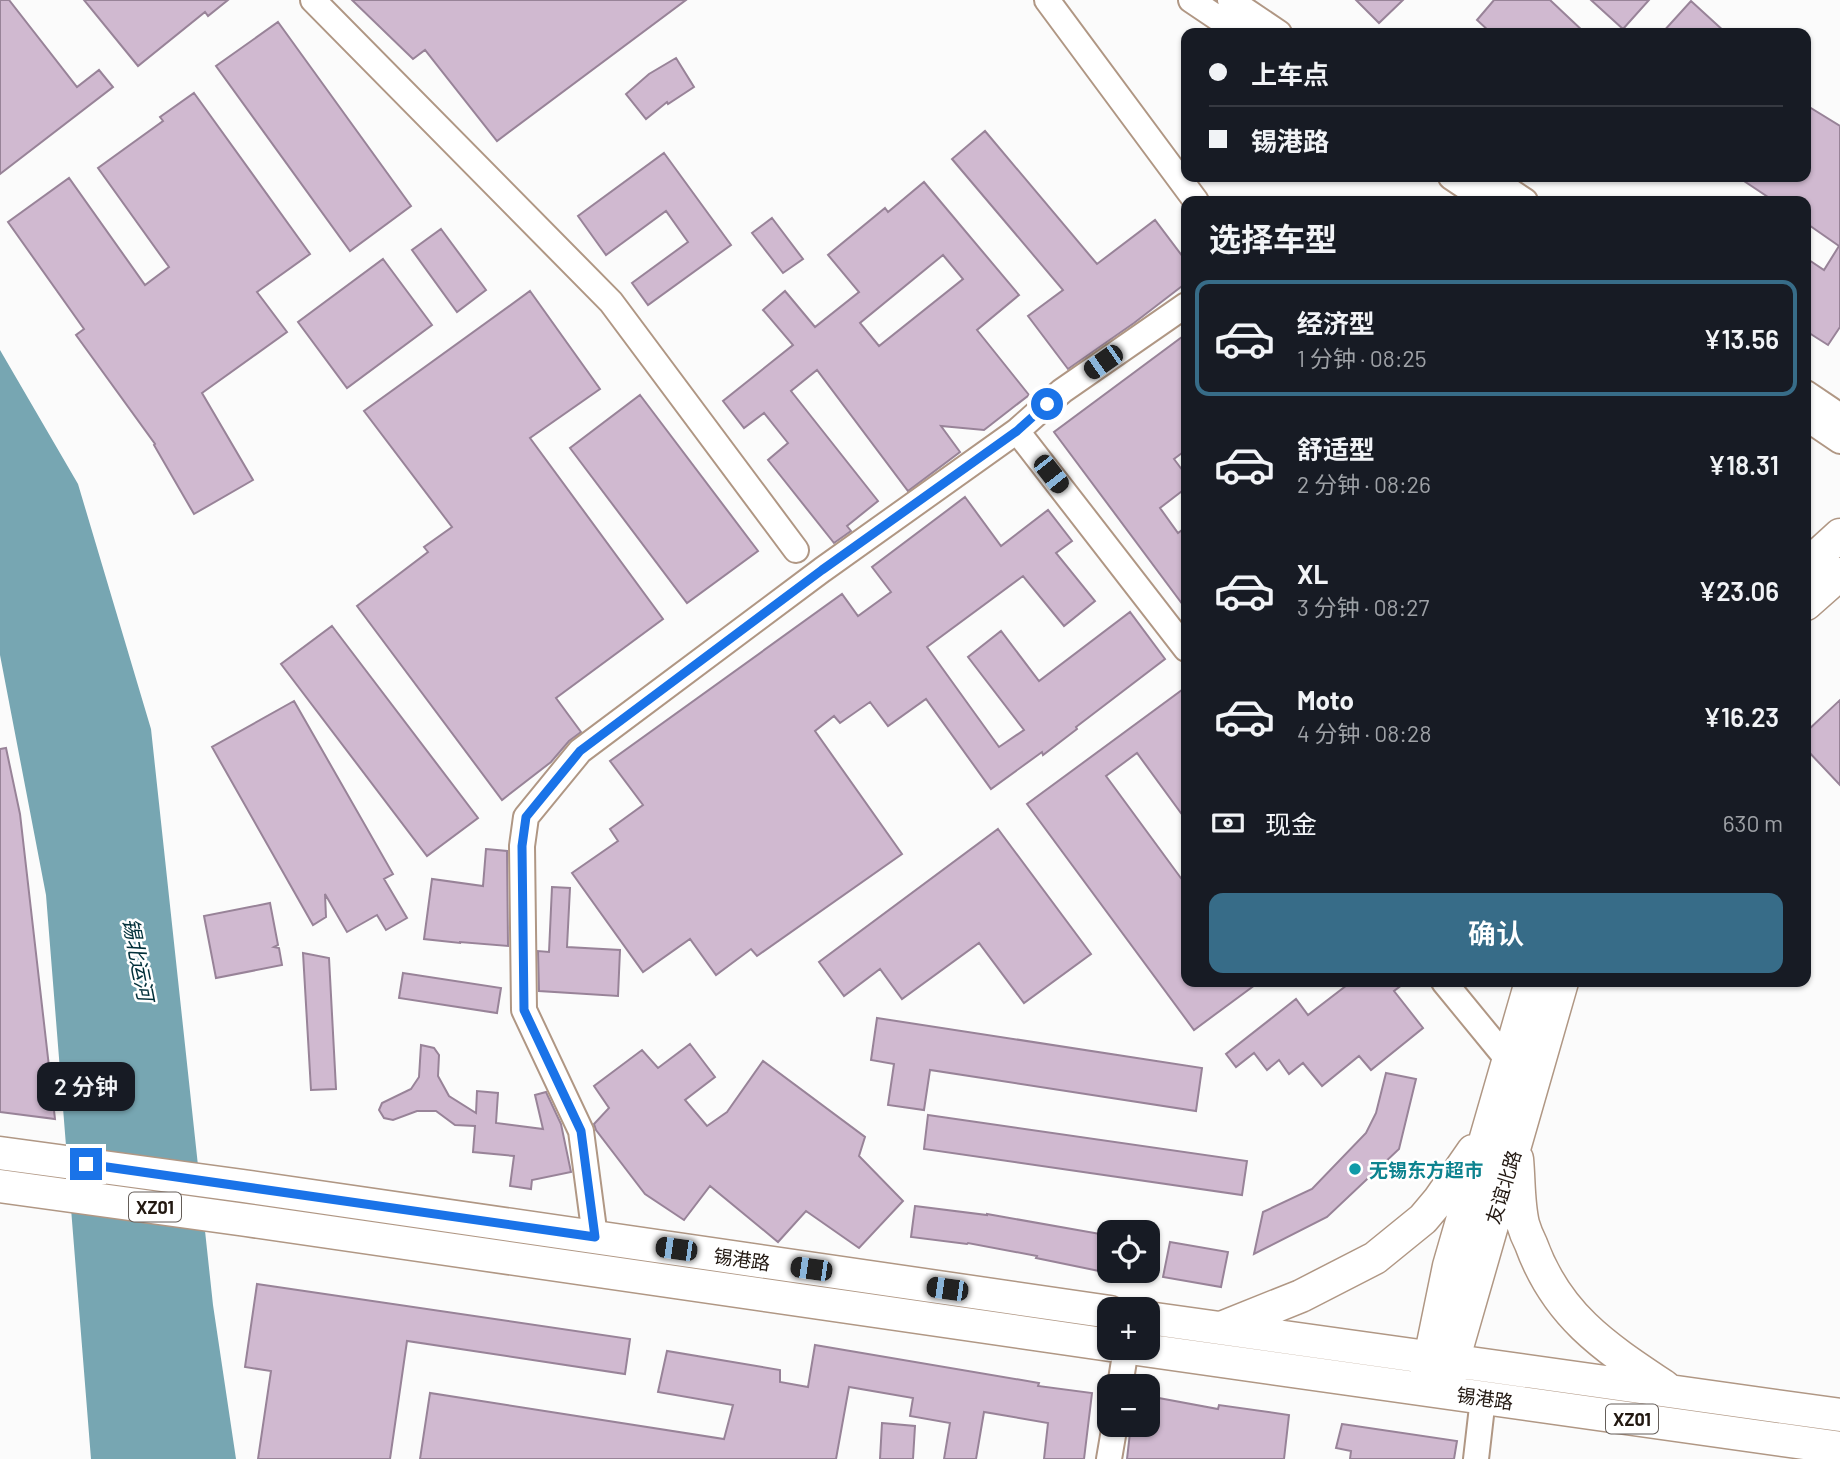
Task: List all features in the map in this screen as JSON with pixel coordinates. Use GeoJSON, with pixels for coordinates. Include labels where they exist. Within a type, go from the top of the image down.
{"type":"FeatureCollection","features":[{"type":"Feature","properties":{"kind":"main road"},"geometry":{"type":"LineString","coordinates":[[1811,561],[1840,535]]}},
{"type":"Feature","properties":{"kind":"main road"},"geometry":{"type":"LineString","coordinates":[[1811,600],[1840,574]]}},
{"type":"Feature","properties":{"kind":"main road","name":"友谊北路"},"geometry":{"type":"LineString","coordinates":[[1502,1137],[1508,1060],[1530,987]]}},
{"type":"Feature","properties":{"kind":"main road","name":"友谊北路"},"geometry":{"type":"LineString","coordinates":[[1436,1392],[1449,1266],[1560,987]]}},
{"type":"Feature","properties":{"kind":"main road"},"geometry":{"type":"LineString","coordinates":[[1221,1328],[1301,1296],[1375,1258],[1423,1219],[1502,1137]]}},
{"type":"Feature","properties":{"kind":"main road"},"geometry":{"type":"LineString","coordinates":[[1502,1137],[1523,1224],[1549,1285],[1581,1325],[1619,1356],[1672,1391]]}},
{"type":"Feature","properties":{"kind":"main road","name":"锡港路"},"geometry":{"type":"LineString","coordinates":[[0,1153],[1097,1310]]}},
{"type":"Feature","properties":{"kind":"main road","name":"锡港路"},"geometry":{"type":"LineString","coordinates":[[0,1186],[1097,1343]]}},
{"type":"Feature","properties":{"kind":"main road","name":"锡港路"},"geometry":{"type":"LineString","coordinates":[[1160,1320],[1840,1415]]}},
{"type":"Feature","properties":{"kind":"main road","name":"锡港路"},"geometry":{"type":"LineString","coordinates":[[1160,1353],[1840,1448]]}},
{"type":"Feature","properties":{"kind":"street"},"geometry":{"type":"LineString","coordinates":[[313,0],[611,302],[796,550]]}},
{"type":"Feature","properties":{"kind":"street"},"geometry":{"type":"LineString","coordinates":[[1047,0],[1181,181]]}},
{"type":"Feature","properties":{"kind":"street"},"geometry":{"type":"LineString","coordinates":[[1191,0],[1233,28]]}},
{"type":"Feature","properties":{"kind":"street"},"geometry":{"type":"LineString","coordinates":[[1230,0],[1272,28]]}},
{"type":"Feature","properties":{"kind":"street"},"geometry":{"type":"LineString","coordinates":[[1458,182],[1480,196]]}},
{"type":"Feature","properties":{"kind":"street"},"geometry":{"type":"LineString","coordinates":[[1496,182],[1518,196]]}},
{"type":"Feature","properties":{"kind":"street"},"geometry":{"type":"LineString","coordinates":[[595,1237],[581,1131],[524,1010],[522,846],[526,817],[580,751],[822,570],[1017,431],[1062,391],[1181,308]]}},
{"type":"Feature","properties":{"kind":"street"},"geometry":{"type":"LineString","coordinates":[[1811,396],[1840,416]]}},
{"type":"Feature","properties":{"kind":"street"},"geometry":{"type":"LineString","coordinates":[[1811,421],[1840,441]]}},
{"type":"Feature","properties":{"kind":"street"},"geometry":{"type":"LineString","coordinates":[[1017,431],[1181,643]]}},
{"type":"Feature","properties":{"kind":"street"},"geometry":{"type":"LineString","coordinates":[[1448,987],[1508,1060]]}},
{"type":"Feature","properties":{"kind":"street"},"geometry":{"type":"LineString","coordinates":[[1476,1459],[1483,1398]]}},
{"type":"Feature","properties":{"kind":"street"},"geometry":{"type":"LineString","coordinates":[[1110,1459],[1113,1437]]}},
{"type":"Feature","properties":{"kind":"water","name":"锡北运河"},"geometry":{"type":"Polygon","coordinates":[[[0,350],[78,484],[151,729],[213,1305],[236,1459],[91,1459],[46,895],[0,655],[0,350]]]}},
{"type":"Feature","properties":{"kind":"building"},"geometry":{"type":"Polygon","coordinates":[[[0,0],[9,0],[77,87],[99,70],[113,87],[0,174],[0,0]]]}},
{"type":"Feature","properties":{"kind":"building"},"geometry":{"type":"Polygon","coordinates":[[[84,0],[228,0],[208,16],[205,12],[138,66],[84,0]]]}},
{"type":"Feature","properties":{"kind":"building"},"geometry":{"type":"Polygon","coordinates":[[[352,0],[686,0],[497,141],[425,50],[413,59],[352,0]]]}},
{"type":"Feature","properties":{"kind":"building"},"geometry":{"type":"Polygon","coordinates":[[[1356,0],[1403,0],[1379,23],[1356,0]]]}},
{"type":"Feature","properties":{"kind":"building"},"geometry":{"type":"Polygon","coordinates":[[[1494,0],[1550,0],[1580,28],[1486,28],[1477,20],[1494,0]]]}},
{"type":"Feature","properties":{"kind":"building"},"geometry":{"type":"Polygon","coordinates":[[[1591,0],[1649,0],[1622,28],[1591,0]]]}},
{"type":"Feature","properties":{"kind":"building"},"geometry":{"type":"Polygon","coordinates":[[[1691,1],[1721,28],[1667,28],[1691,1]]]}},
{"type":"Feature","properties":{"kind":"building"},"geometry":{"type":"Polygon","coordinates":[[[278,22],[411,206],[350,251],[216,66],[278,22]]]}},
{"type":"Feature","properties":{"kind":"building"},"geometry":{"type":"Polygon","coordinates":[[[676,58],[694,87],[668,104],[667,102],[646,119],[626,94],[649,74],[676,58]]]}},
{"type":"Feature","properties":{"kind":"building"},"geometry":{"type":"Polygon","coordinates":[[[194,93],[310,254],[257,292],[287,332],[202,393],[253,480],[194,514],[155,444],[76,335],[84,329],[8,222],[69,178],[145,285],[169,267],[98,168],[163,121],[160,117],[194,93]]]}},
{"type":"Feature","properties":{"kind":"building"},"geometry":{"type":"Polygon","coordinates":[[[1811,108],[1840,126],[1840,327],[1828,345],[1811,334],[1811,261],[1824,270],[1839,246],[1811,226],[1811,196],[1766,196],[1746,182],[1811,182],[1811,108]]]}},
{"type":"Feature","properties":{"kind":"building"},"geometry":{"type":"Polygon","coordinates":[[[985,131],[1097,264],[1155,220],[1181,254],[1181,287],[1068,369],[1028,316],[1063,290],[952,159],[985,131]]]}},
{"type":"Feature","properties":{"kind":"building"},"geometry":{"type":"Polygon","coordinates":[[[664,153],[731,245],[648,305],[632,283],[688,242],[666,211],[606,255],[578,216],[664,153]]]}},
{"type":"Feature","properties":{"kind":"building"},"geometry":{"type":"Polygon","coordinates":[[[924,182],[1019,295],[977,330],[1029,395],[984,430],[941,426],[960,452],[908,491],[817,370],[791,391],[878,501],[847,526],[851,531],[834,543],[768,460],[788,443],[764,413],[744,428],[723,401],[793,345],[763,310],[785,291],[815,327],[859,292],[828,255],[885,208],[888,212],[924,182]],[[943,255],[860,323],[879,346],[963,279],[943,255]]]}},
{"type":"Feature","properties":{"kind":"building"},"geometry":{"type":"Polygon","coordinates":[[[772,218],[803,259],[783,273],[752,233],[772,218]]]}},
{"type":"Feature","properties":{"kind":"building"},"geometry":{"type":"Polygon","coordinates":[[[441,229],[486,290],[457,312],[412,250],[441,229]]]}},
{"type":"Feature","properties":{"kind":"building"},"geometry":{"type":"Polygon","coordinates":[[[383,259],[432,325],[347,388],[298,322],[383,259]]]}},
{"type":"Feature","properties":{"kind":"building"},"geometry":{"type":"Polygon","coordinates":[[[530,291],[600,389],[530,438],[663,619],[556,698],[581,732],[569,741],[551,762],[502,800],[357,606],[428,552],[424,547],[452,527],[364,411],[530,291]]]}},
{"type":"Feature","properties":{"kind":"building"},"geometry":{"type":"Polygon","coordinates":[[[1181,338],[1181,454],[1174,459],[1181,468],[1181,492],[1160,508],[1178,533],[1181,531],[1181,602],[1054,432],[1181,338]]]}},
{"type":"Feature","properties":{"kind":"building"},"geometry":{"type":"Polygon","coordinates":[[[640,395],[758,551],[687,603],[570,448],[640,395]]]}},
{"type":"Feature","properties":{"kind":"building"},"geometry":{"type":"Polygon","coordinates":[[[965,497],[1001,546],[1048,510],[1072,541],[1056,553],[1095,601],[1064,626],[1023,576],[927,647],[999,747],[1024,730],[968,657],[1001,631],[1039,681],[1130,612],[1165,659],[1043,755],[1042,752],[991,789],[926,699],[888,726],[870,702],[840,723],[834,716],[815,731],[902,854],[757,956],[751,949],[716,975],[690,939],[643,972],[572,873],[618,841],[610,829],[643,805],[610,761],[842,594],[858,616],[891,592],[872,567],[965,497]]]}},
{"type":"Feature","properties":{"kind":"building"},"geometry":{"type":"Polygon","coordinates":[[[332,626],[478,818],[427,856],[281,664],[332,626]]]}},
{"type":"Feature","properties":{"kind":"building"},"geometry":{"type":"Polygon","coordinates":[[[1181,691],[1181,813],[1137,753],[1106,776],[1181,878],[1181,987],[1252,987],[1194,1030],[1027,804],[1181,691]]]}},
{"type":"Feature","properties":{"kind":"building"},"geometry":{"type":"Polygon","coordinates":[[[1840,700],[1840,785],[1811,754],[1811,727],[1840,700]]]}},
{"type":"Feature","properties":{"kind":"building"},"geometry":{"type":"Polygon","coordinates":[[[294,701],[393,874],[384,879],[407,918],[386,930],[377,915],[347,932],[325,894],[326,917],[313,925],[212,747],[294,701]]]}},
{"type":"Feature","properties":{"kind":"building"},"geometry":{"type":"Polygon","coordinates":[[[6,748],[20,814],[55,1119],[0,1112],[0,749],[6,748]]]}},
{"type":"Feature","properties":{"kind":"building"},"geometry":{"type":"Polygon","coordinates":[[[998,829],[1091,954],[1024,1003],[979,943],[902,999],[880,969],[844,996],[819,962],[998,829]]]}},
{"type":"Feature","properties":{"kind":"building"},"geometry":{"type":"Polygon","coordinates":[[[486,849],[507,851],[508,946],[424,939],[432,879],[483,886],[486,849]]]}},
{"type":"Feature","properties":{"kind":"building"},"geometry":{"type":"Polygon","coordinates":[[[552,887],[570,888],[567,947],[620,950],[618,996],[539,991],[538,951],[549,952],[552,887]]]}},
{"type":"Feature","properties":{"kind":"building"},"geometry":{"type":"Polygon","coordinates":[[[270,903],[278,945],[274,947],[279,948],[282,965],[216,978],[204,916],[270,903]]]}},
{"type":"Feature","properties":{"kind":"building"},"geometry":{"type":"Polygon","coordinates":[[[303,953],[329,958],[336,1089],[311,1090],[303,953]]]}},
{"type":"Feature","properties":{"kind":"building"},"geometry":{"type":"Polygon","coordinates":[[[403,973],[501,988],[497,1013],[399,998],[403,973]]]}},
{"type":"Feature","properties":{"kind":"building"},"geometry":{"type":"Polygon","coordinates":[[[1344,987],[1399,987],[1394,991],[1423,1028],[1371,1070],[1359,1056],[1322,1086],[1303,1063],[1289,1074],[1279,1060],[1267,1070],[1254,1053],[1236,1067],[1226,1054],[1296,999],[1308,1015],[1344,987]]]}},
{"type":"Feature","properties":{"kind":"building"},"geometry":{"type":"Polygon","coordinates":[[[877,1018],[1202,1068],[1196,1111],[930,1070],[924,1110],[888,1105],[894,1064],[871,1060],[877,1018]]]}},
{"type":"Feature","properties":{"kind":"building"},"geometry":{"type":"Polygon","coordinates":[[[690,1044],[715,1077],[685,1100],[707,1126],[727,1112],[763,1061],[865,1137],[859,1156],[903,1201],[859,1248],[806,1211],[778,1242],[710,1186],[684,1220],[645,1194],[596,1130],[594,1124],[609,1108],[594,1086],[642,1050],[658,1068],[690,1044]]]}},
{"type":"Feature","properties":{"kind":"building"},"geometry":{"type":"Polygon","coordinates":[[[421,1045],[434,1048],[439,1055],[438,1076],[449,1096],[476,1113],[477,1091],[498,1093],[496,1123],[543,1129],[535,1095],[546,1092],[561,1124],[571,1172],[532,1180],[531,1189],[510,1186],[514,1156],[473,1152],[475,1126],[455,1125],[436,1111],[417,1111],[393,1120],[384,1118],[379,1110],[382,1103],[411,1089],[419,1077],[421,1045]]]}},
{"type":"Feature","properties":{"kind":"building","name":"无锡东方超市"},"geometry":{"type":"Polygon","coordinates":[[[1386,1073],[1416,1079],[1399,1149],[1327,1217],[1254,1254],[1263,1212],[1312,1189],[1366,1133],[1376,1113],[1386,1073]]]}},
{"type":"Feature","properties":{"kind":"building"},"geometry":{"type":"Polygon","coordinates":[[[928,1115],[1247,1161],[1242,1195],[924,1149],[928,1115]]]}},
{"type":"Feature","properties":{"kind":"building"},"geometry":{"type":"Polygon","coordinates":[[[915,1206],[987,1214],[1097,1233],[1097,1271],[968,1243],[911,1237],[915,1206]]]}},
{"type":"Feature","properties":{"kind":"building"},"geometry":{"type":"Polygon","coordinates":[[[1170,1242],[1228,1252],[1221,1287],[1163,1277],[1170,1242]]]}},
{"type":"Feature","properties":{"kind":"building"},"geometry":{"type":"Polygon","coordinates":[[[257,1284],[630,1339],[625,1374],[407,1341],[390,1459],[258,1459],[271,1371],[245,1367],[257,1284]]]}},
{"type":"Feature","properties":{"kind":"building"},"geometry":{"type":"Polygon","coordinates":[[[815,1345],[1039,1383],[1038,1386],[1092,1393],[1084,1459],[1044,1459],[1048,1423],[984,1412],[976,1459],[944,1459],[950,1423],[910,1416],[913,1398],[849,1387],[836,1459],[420,1459],[430,1393],[724,1439],[733,1405],[658,1392],[667,1351],[780,1370],[780,1382],[808,1387],[815,1345]]]}},
{"type":"Feature","properties":{"kind":"building"},"geometry":{"type":"Polygon","coordinates":[[[1160,1398],[1218,1409],[1219,1405],[1289,1415],[1284,1459],[1127,1459],[1130,1437],[1160,1437],[1160,1398]]]}},
{"type":"Feature","properties":{"kind":"building"},"geometry":{"type":"Polygon","coordinates":[[[882,1423],[915,1426],[913,1459],[880,1459],[882,1423]]]}},
{"type":"Feature","properties":{"kind":"building"},"geometry":{"type":"Polygon","coordinates":[[[1342,1424],[1457,1441],[1454,1459],[1350,1459],[1351,1451],[1336,1448],[1342,1424]]]}},
{"type":"Feature","properties":{"kind":"place","name":"无锡东方超市"},"geometry":{"type":"Point","coordinates":[1355,1169]}},
{"type":"Feature","properties":{"kind":"route"},"geometry":{"type":"LineString","coordinates":[[86,1164],[595,1237],[581,1131],[524,1010],[522,846],[526,817],[580,751],[822,570],[1017,431],[1047,404]]}}]}
